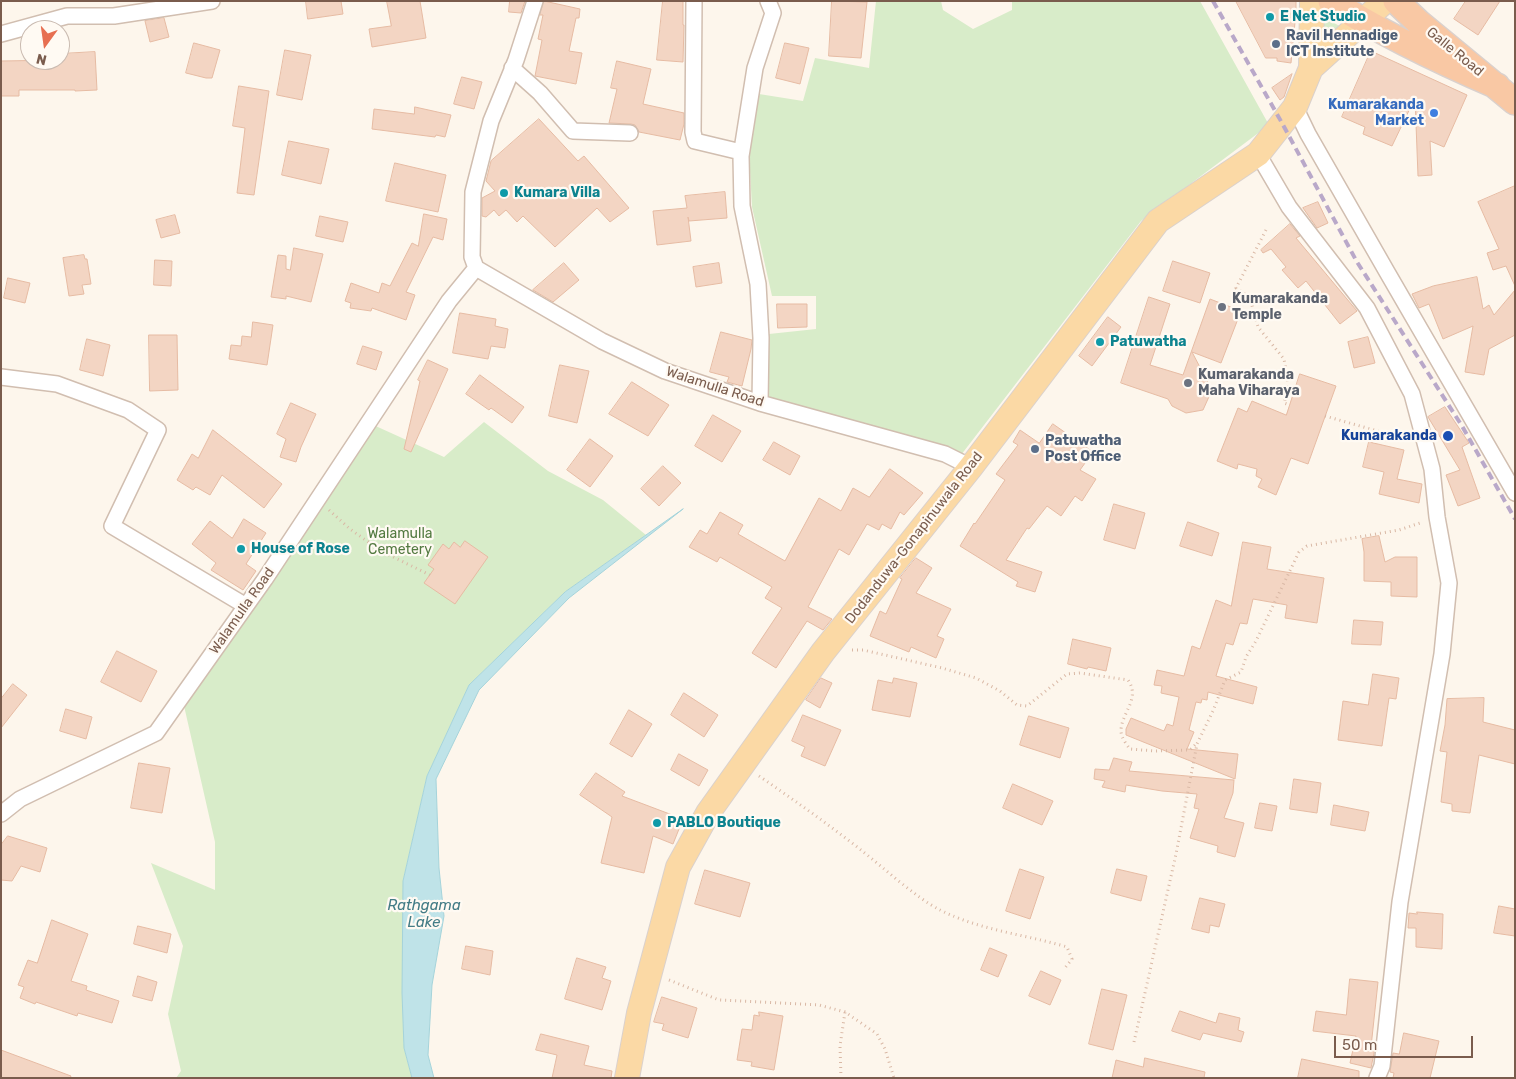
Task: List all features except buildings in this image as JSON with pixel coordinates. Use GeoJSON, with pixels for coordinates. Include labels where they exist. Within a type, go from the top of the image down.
{"type":"FeatureCollection","features":[{"type":"Feature","properties":{"kind":"highway"},"geometry":{"type":"LineString","coordinates":[[1331,1],[1363,22],[1506,94]]}},
{"type":"Feature","properties":{"kind":"highway","name":"Galle Road"},"geometry":{"type":"LineString","coordinates":[[1396,1],[1418,22],[1506,94]]}},
{"type":"Feature","properties":{"kind":"main road","name":"Dodanduwa-Gonapinuwala Road"},"geometry":{"type":"LineString","coordinates":[[627,1078],[639,1013],[678,867],[708,812],[823,652],[971,466],[1158,221],[1258,154],[1295,107],[1311,68],[1312,1]]}},
{"type":"Feature","properties":{"kind":"main road","name":"Dodanduwa-Gonapinuwala Road"},"geometry":{"type":"LineString","coordinates":[[1311,68],[1385,1]]}},
{"type":"Feature","properties":{"kind":"street"},"geometry":{"type":"LineString","coordinates":[[1,34],[68,16],[114,16],[212,1]]}},
{"type":"Feature","properties":{"kind":"street"},"geometry":{"type":"LineString","coordinates":[[476,268],[472,257],[473,192],[491,121],[535,1]]}},
{"type":"Feature","properties":{"kind":"street"},"geometry":{"type":"LineString","coordinates":[[694,1],[693,132],[695,142],[741,152]]}},
{"type":"Feature","properties":{"kind":"street"},"geometry":{"type":"LineString","coordinates":[[760,403],[758,284],[742,206],[741,152],[755,68],[773,13],[768,1]]}},
{"type":"Feature","properties":{"kind":"street"},"geometry":{"type":"LineString","coordinates":[[512,68],[540,93],[573,131],[630,133]]}},
{"type":"Feature","properties":{"kind":"street"},"geometry":{"type":"LineString","coordinates":[[1295,107],[1308,134],[1386,272],[1513,485]]}},
{"type":"Feature","properties":{"kind":"street"},"geometry":{"type":"LineString","coordinates":[[1258,154],[1289,207],[1367,308],[1412,394],[1432,469],[1437,517],[1449,583],[1442,654],[1400,902],[1382,1066],[1377,1078]]}},
{"type":"Feature","properties":{"kind":"street","name":"Walamulla Road"},"geometry":{"type":"LineString","coordinates":[[1,814],[20,799],[156,733],[246,606],[449,301],[476,268],[602,340],[657,368],[760,403],[945,454],[971,466]]}},
{"type":"Feature","properties":{"kind":"street"},"geometry":{"type":"LineString","coordinates":[[1,377],[57,384],[128,410],[158,430],[112,526],[246,606]]}},
{"type":"Feature","properties":{"kind":"path"},"geometry":{"type":"LineString","coordinates":[[1266,230],[1236,288],[1246,295],[1251,302],[1258,327],[1284,358],[1289,387],[1284,403],[1290,405]]}},
{"type":"Feature","properties":{"kind":"path"},"geometry":{"type":"LineString","coordinates":[[1325,416],[1425,444]]}},
{"type":"Feature","properties":{"kind":"path"},"geometry":{"type":"LineString","coordinates":[[317,500],[350,529],[381,551],[430,575]]}},
{"type":"Feature","properties":{"kind":"path"},"geometry":{"type":"LineString","coordinates":[[823,652],[840,649],[862,650],[942,668],[976,678],[1000,691],[1017,706],[1027,706],[1067,674],[1080,673],[1128,680],[1132,687],[1132,695],[1121,730],[1125,742],[1130,749],[1155,751],[1190,750],[1196,744],[1213,712],[1225,680],[1241,672],[1246,657],[1256,641],[1299,552],[1307,546],[1399,530],[1437,517]]}},
{"type":"Feature","properties":{"kind":"path"},"geometry":{"type":"LineString","coordinates":[[1134,1042],[1176,854],[1196,744]]}},
{"type":"Feature","properties":{"kind":"path"},"geometry":{"type":"LineString","coordinates":[[742,764],[833,827],[938,909],[990,930],[1067,947],[1072,959],[1064,969]]}},
{"type":"Feature","properties":{"kind":"path"},"geometry":{"type":"LineString","coordinates":[[650,973],[719,1000],[819,1005],[846,1012],[877,1034],[885,1049],[894,1078]]}},
{"type":"Feature","properties":{"kind":"path"},"geometry":{"type":"LineString","coordinates":[[840,1078],[840,1046],[846,1012]]}},
{"type":"Feature","properties":{"kind":"green space"},"geometry":{"type":"Polygon","coordinates":[[[876,1],[941,1],[943,10],[973,29],[1012,10],[1012,1],[1200,1],[1269,125],[1141,221],[961,455],[768,400],[769,334],[816,329],[816,296],[772,296],[752,207],[749,152],[759,94],[803,101],[815,58],[869,68],[876,1]]]}},
{"type":"Feature","properties":{"kind":"green space"},"geometry":{"type":"Polygon","coordinates":[[[1327,19],[1345,29],[1319,46],[1322,20],[1327,19]]]}},
{"type":"Feature","properties":{"kind":"green space","name":"Walamulla Cemetery"},"geometry":{"type":"Polygon","coordinates":[[[484,422],[548,471],[603,500],[646,535],[565,592],[469,685],[427,776],[403,881],[404,1048],[412,1078],[176,1078],[181,1071],[168,1014],[183,946],[151,863],[215,890],[215,842],[182,697],[369,423],[444,457],[484,422]]]}},
{"type":"Feature","properties":{"kind":"water","name":"Rathgama Lake"},"geometry":{"type":"Polygon","coordinates":[[[683,509],[569,598],[479,690],[436,779],[439,868],[444,916],[432,985],[428,1055],[434,1078],[412,1078],[404,1048],[402,993],[403,881],[427,776],[469,685],[565,592],[683,509]]]}},
{"type":"Feature","properties":{"kind":"railway"},"geometry":{"type":"LineString","coordinates":[[1213,1],[1357,262],[1462,426],[1515,519]]}},
{"type":"Feature","properties":{"kind":"place","name":"E Net Studio"},"geometry":{"type":"Point","coordinates":[1270,17]}},
{"type":"Feature","properties":{"kind":"place","name":"Ravil Hennadige ICT Institute"},"geometry":{"type":"Point","coordinates":[1276,44]}},
{"type":"Feature","properties":{"kind":"place","name":"Kumarakanda Market"},"geometry":{"type":"Point","coordinates":[1434,113]}},
{"type":"Feature","properties":{"kind":"place","name":"Kumara Villa"},"geometry":{"type":"Point","coordinates":[504,193]}},
{"type":"Feature","properties":{"kind":"place","name":"Kumarakanda Temple"},"geometry":{"type":"Point","coordinates":[1222,307]}},
{"type":"Feature","properties":{"kind":"place","name":"Patuwatha"},"geometry":{"type":"Point","coordinates":[1100,342]}},
{"type":"Feature","properties":{"kind":"place","name":"Kumarakanda Maha Viharaya"},"geometry":{"type":"Point","coordinates":[1188,383]}},
{"type":"Feature","properties":{"kind":"place","name":"Kumarakanda"},"geometry":{"type":"Point","coordinates":[1448,436]}},
{"type":"Feature","properties":{"kind":"place","name":"Patuwatha Post Office"},"geometry":{"type":"Point","coordinates":[1035,449]}},
{"type":"Feature","properties":{"kind":"place","name":"House of Rose"},"geometry":{"type":"Point","coordinates":[241,549]}},
{"type":"Feature","properties":{"kind":"place","name":"PABLO Boutique"},"geometry":{"type":"Point","coordinates":[657,823]}}]}
